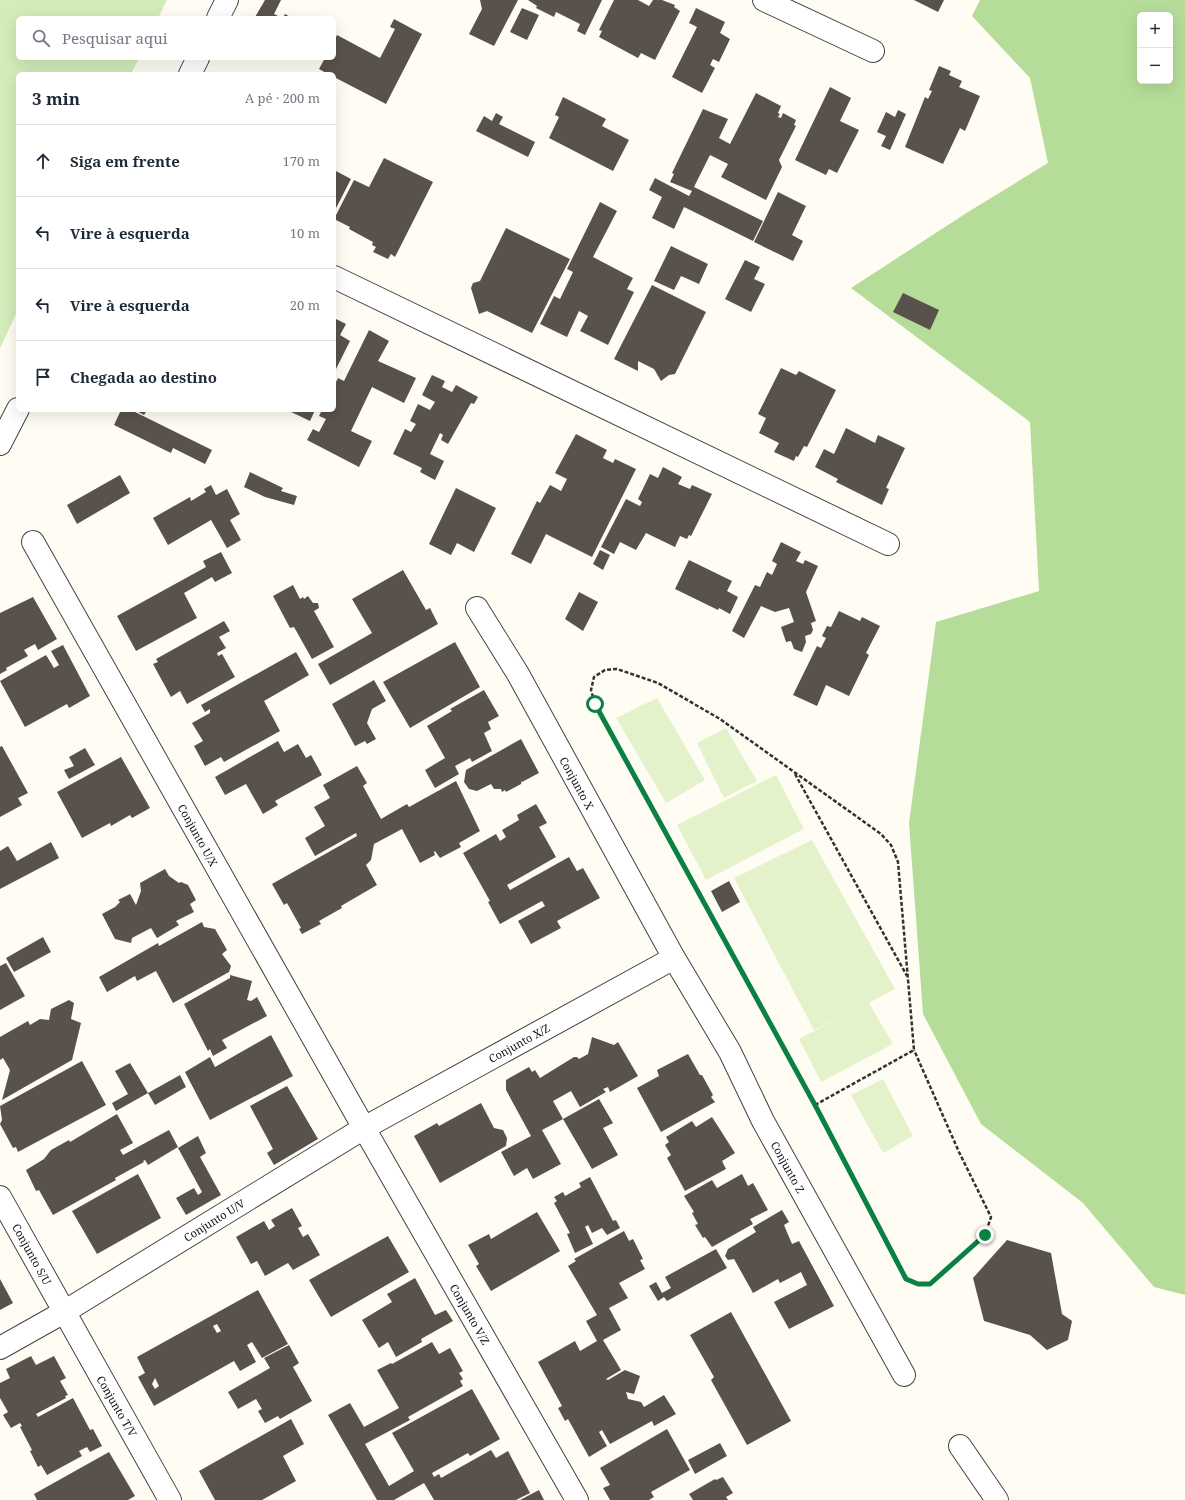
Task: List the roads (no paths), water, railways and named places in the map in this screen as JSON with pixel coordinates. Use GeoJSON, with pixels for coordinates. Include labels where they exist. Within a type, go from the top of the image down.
{"type":"FeatureCollection","features":[{"type":"Feature","properties":{"kind":"street"},"geometry":{"type":"LineString","coordinates":[[219,16],[227,0]]}},
{"type":"Feature","properties":{"kind":"street"},"geometry":{"type":"LineString","coordinates":[[764,0],[873,51]]}},
{"type":"Feature","properties":{"kind":"street"},"geometry":{"type":"LineString","coordinates":[[191,72],[197,60]]}},
{"type":"Feature","properties":{"kind":"street"},"geometry":{"type":"LineString","coordinates":[[336,278],[888,544]]}},
{"type":"Feature","properties":{"kind":"street"},"geometry":{"type":"LineString","coordinates":[[0,444],[16,412]]}},
{"type":"Feature","properties":{"kind":"street","name":"Conjunto U/X"},"geometry":{"type":"LineString","coordinates":[[33,542],[364,1128]]}},
{"type":"Feature","properties":{"kind":"street","name":"Conjunto X"},"geometry":{"type":"LineString","coordinates":[[477,608],[518,674],[674,958]]}},
{"type":"Feature","properties":{"kind":"street","name":"Conjunto X/Z"},"geometry":{"type":"LineString","coordinates":[[364,1128],[674,958]]}},
{"type":"Feature","properties":{"kind":"street","name":"Conjunto Z"},"geometry":{"type":"LineString","coordinates":[[674,958],[730,1052],[763,1121],[904,1375]]}},
{"type":"Feature","properties":{"kind":"street","name":"Conjunto U/V"},"geometry":{"type":"LineString","coordinates":[[0,1348],[64,1312],[364,1128]]}},
{"type":"Feature","properties":{"kind":"street","name":"Conjunto V/Z"},"geometry":{"type":"LineString","coordinates":[[364,1128],[577,1500]]}},
{"type":"Feature","properties":{"kind":"street","name":"Conjunto S/U"},"geometry":{"type":"LineString","coordinates":[[0,1197],[64,1312]]}},
{"type":"Feature","properties":{"kind":"street","name":"Conjunto T/V"},"geometry":{"type":"LineString","coordinates":[[64,1312],[170,1500]]}},
{"type":"Feature","properties":{"kind":"street"},"geometry":{"type":"LineString","coordinates":[[960,1446],[997,1500]]}}]}
